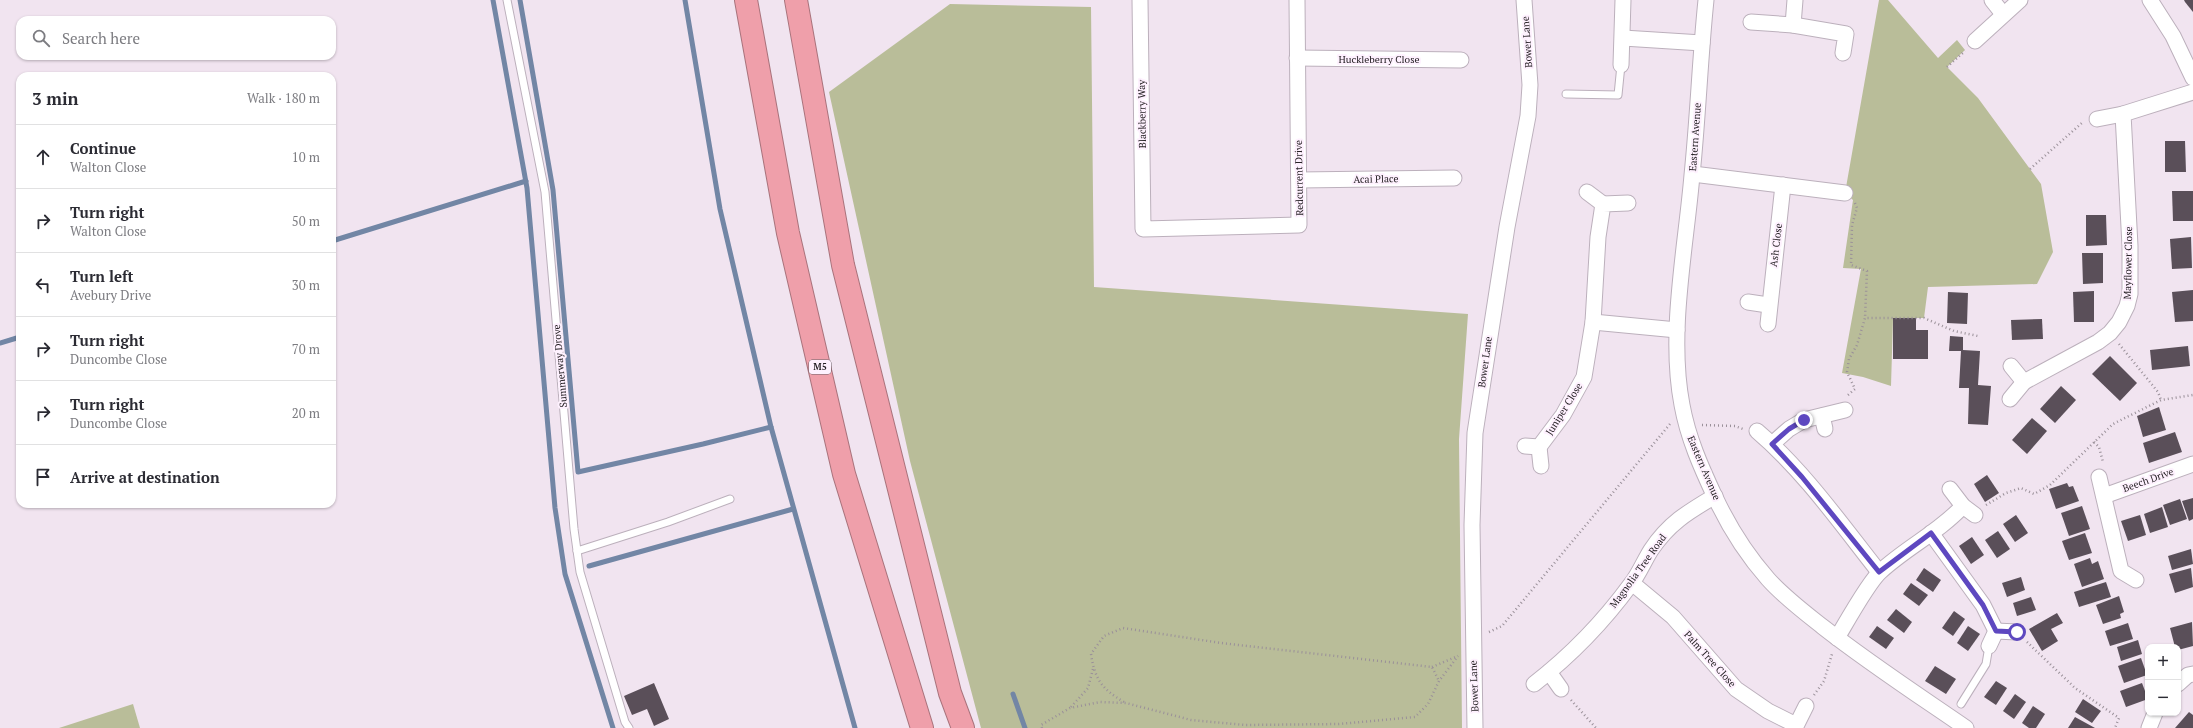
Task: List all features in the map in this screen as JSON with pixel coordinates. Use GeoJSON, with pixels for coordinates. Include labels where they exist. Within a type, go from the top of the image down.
{"type":"FeatureCollection","features":[{"type":"Feature","properties":{"kind":"highway","name":"M5"},"geometry":{"type":"LineString","coordinates":[[746,0],[788,233],[844,474],[922,728]]}},
{"type":"Feature","properties":{"kind":"highway"},"geometry":{"type":"LineString","coordinates":[[796,0],[843,265],[950,693],[963,728]]}},
{"type":"Feature","properties":{"kind":"street","name":"Blackberry Way"},"geometry":{"type":"LineString","coordinates":[[1140,0],[1143,229]]}},
{"type":"Feature","properties":{"kind":"street","name":"Redcurrent Drive"},"geometry":{"type":"LineString","coordinates":[[1143,229],[1299,225],[1297,0]]}},
{"type":"Feature","properties":{"kind":"street","name":"Bower Lane"},"geometry":{"type":"LineString","coordinates":[[1475,728],[1472,648],[1472,525],[1475,433],[1507,227],[1528,116],[1530,85],[1524,0]]}},
{"type":"Feature","properties":{"kind":"street"},"geometry":{"type":"LineString","coordinates":[[1621,65],[1623,0]]}},
{"type":"Feature","properties":{"kind":"street","name":"Eastern Avenue"},"geometry":{"type":"LineString","coordinates":[[1706,0],[1693,174],[1677,330],[1678,372],[1686,421],[1700,464],[1728,524],[1749,556],[1768,579],[1787,598],[1837,638],[1966,728]]}},
{"type":"Feature","properties":{"kind":"street"},"geometry":{"type":"LineString","coordinates":[[1793,25],[1795,0]]}},
{"type":"Feature","properties":{"kind":"street"},"geometry":{"type":"LineString","coordinates":[[1992,0],[2003,14]]}},
{"type":"Feature","properties":{"kind":"street"},"geometry":{"type":"LineString","coordinates":[[1975,41],[2020,0]]}},
{"type":"Feature","properties":{"kind":"street"},"geometry":{"type":"LineString","coordinates":[[2150,0],[2173,36],[2193,78]]}},
{"type":"Feature","properties":{"kind":"street"},"geometry":{"type":"LineString","coordinates":[[1751,22],[1793,25],[1846,34],[1843,53]]}},
{"type":"Feature","properties":{"kind":"street"},"geometry":{"type":"LineString","coordinates":[[1623,38],[1702,43]]}},
{"type":"Feature","properties":{"kind":"street","name":"Huckleberry Close"},"geometry":{"type":"LineString","coordinates":[[1298,58],[1461,60]]}},
{"type":"Feature","properties":{"kind":"street"},"geometry":{"type":"LineString","coordinates":[[2097,119],[2123,114],[2193,92]]}},
{"type":"Feature","properties":{"kind":"street","name":"Mayflower Close"},"geometry":{"type":"LineString","coordinates":[[2010,399],[2024,382],[2098,342],[2110,333],[2119,322],[2127,306],[2130,294],[2130,246],[2123,114]]}},
{"type":"Feature","properties":{"kind":"street"},"geometry":{"type":"LineString","coordinates":[[1693,174],[1845,192]]}},
{"type":"Feature","properties":{"kind":"street","name":"Acai Place"},"geometry":{"type":"LineString","coordinates":[[1299,180],[1454,178]]}},
{"type":"Feature","properties":{"kind":"street","name":"Ash Close"},"geometry":{"type":"LineString","coordinates":[[1768,324],[1768,305],[1783,185]]}},
{"type":"Feature","properties":{"kind":"street"},"geometry":{"type":"LineString","coordinates":[[1587,192],[1603,204],[1628,203]]}},
{"type":"Feature","properties":{"kind":"street","name":"Juniper Close"},"geometry":{"type":"LineString","coordinates":[[1541,466],[1532,446],[1563,414],[1584,377],[1593,322],[1598,237],[1603,204]]}},
{"type":"Feature","properties":{"kind":"street"},"geometry":{"type":"LineString","coordinates":[[1748,302],[1768,305]]}},
{"type":"Feature","properties":{"kind":"street"},"geometry":{"type":"LineString","coordinates":[[1593,322],[1677,330]]}},
{"type":"Feature","properties":{"kind":"street"},"geometry":{"type":"LineString","coordinates":[[2012,366],[2024,382]]}},
{"type":"Feature","properties":{"kind":"street"},"geometry":{"type":"LineString","coordinates":[[1772,444],[1789,429],[1804,420],[1831,417]]}},
{"type":"Feature","properties":{"kind":"street"},"geometry":{"type":"LineString","coordinates":[[1757,431],[1772,444],[1802,477],[1879,572]]}},
{"type":"Feature","properties":{"kind":"street","name":"Beech Drive"},"geometry":{"type":"LineString","coordinates":[[2104,496],[2193,464]]}},
{"type":"Feature","properties":{"kind":"street"},"geometry":{"type":"LineString","coordinates":[[2099,477],[2121,571],[2136,580]]}},
{"type":"Feature","properties":{"kind":"street"},"geometry":{"type":"LineString","coordinates":[[1837,638],[1879,572],[1931,533],[1950,520],[1969,510],[1950,489]]}},
{"type":"Feature","properties":{"kind":"street","name":"Magnolia Tree Road"},"geometry":{"type":"LineString","coordinates":[[1534,684],[1549,672],[1600,622],[1632,583],[1651,549],[1678,518],[1715,496]]}},
{"type":"Feature","properties":{"kind":"street"},"geometry":{"type":"LineString","coordinates":[[1931,533],[1983,605],[1996,631]]}},
{"type":"Feature","properties":{"kind":"street","name":"Palm Tree Close"},"geometry":{"type":"LineString","coordinates":[[1632,583],[1673,617],[1736,688],[1768,711],[1795,726],[1806,706]]}},
{"type":"Feature","properties":{"kind":"street"},"geometry":{"type":"LineString","coordinates":[[1996,631],[2017,632]]}},
{"type":"Feature","properties":{"kind":"street"},"geometry":{"type":"LineString","coordinates":[[1989,646],[1996,631]]}},
{"type":"Feature","properties":{"kind":"street"},"geometry":{"type":"LineString","coordinates":[[1549,672],[1561,689]]}},
{"type":"Feature","properties":{"kind":"street"},"geometry":{"type":"LineString","coordinates":[[2181,681],[2188,675],[2193,674]]}},
{"type":"Feature","properties":{"kind":"street"},"geometry":{"type":"LineString","coordinates":[[2149,728],[2155,716]]}},
{"type":"Feature","properties":{"kind":"lane","name":"Summerway Drove"},"geometry":{"type":"LineString","coordinates":[[507,0],[545,192],[580,572],[625,722],[629,728]]}},
{"type":"Feature","properties":{"kind":"lane"},"geometry":{"type":"LineString","coordinates":[[1566,94],[1618,95],[1621,65]]}},
{"type":"Feature","properties":{"kind":"lane"},"geometry":{"type":"LineString","coordinates":[[577,551],[668,522],[730,499]]}},
{"type":"Feature","properties":{"kind":"lane"},"geometry":{"type":"LineString","coordinates":[[1961,704],[1986,664],[1989,646]]}},
{"type":"Feature","properties":{"kind":"path"},"geometry":{"type":"LineString","coordinates":[[1947,67],[1975,41]]}},
{"type":"Feature","properties":{"kind":"path"},"geometry":{"type":"LineString","coordinates":[[2030,169],[2080,123],[2097,119]]}},
{"type":"Feature","properties":{"kind":"path"},"geometry":{"type":"LineString","coordinates":[[1831,417],[1855,389],[1847,372],[1849,359],[1858,345],[1865,318],[1867,271],[1851,265],[1852,226],[1857,208],[1853,200],[1845,192]]}},
{"type":"Feature","properties":{"kind":"path"},"geometry":{"type":"LineString","coordinates":[[1865,318],[1924,318],[1954,331],[1978,336]]}},
{"type":"Feature","properties":{"kind":"path"},"geometry":{"type":"LineString","coordinates":[[2110,333],[2158,392],[2161,400]]}},
{"type":"Feature","properties":{"kind":"path"},"geometry":{"type":"LineString","coordinates":[[1969,510],[1987,505],[2006,493],[2021,488],[2034,494],[2050,485],[2113,424],[2161,400],[2193,395]]}},
{"type":"Feature","properties":{"kind":"path"},"geometry":{"type":"LineString","coordinates":[[1126,703],[1105,691],[1093,669],[1091,654],[1104,636],[1123,628],[1221,643],[1432,667],[1466,654],[1491,630],[1502,626],[1673,420],[1686,421],[1701,425],[1735,426],[1748,431],[1757,431]]}},
{"type":"Feature","properties":{"kind":"path"},"geometry":{"type":"LineString","coordinates":[[2094,442],[2099,447],[2104,467],[2099,477]]}},
{"type":"Feature","properties":{"kind":"path"},"geometry":{"type":"LineString","coordinates":[[2017,632],[2076,688],[2119,718],[2116,728]]}},
{"type":"Feature","properties":{"kind":"path"},"geometry":{"type":"LineString","coordinates":[[1806,706],[1824,681],[1837,638]]}},
{"type":"Feature","properties":{"kind":"path"},"geometry":{"type":"LineString","coordinates":[[1070,708],[1100,702],[1126,703],[1191,720],[1245,725],[1339,724],[1415,717],[1428,704],[1439,681],[1458,656]]}},
{"type":"Feature","properties":{"kind":"path"},"geometry":{"type":"LineString","coordinates":[[1432,667],[1439,681]]}},
{"type":"Feature","properties":{"kind":"path"},"geometry":{"type":"LineString","coordinates":[[1042,728],[1041,725],[1070,708],[1088,688],[1093,669]]}},
{"type":"Feature","properties":{"kind":"path"},"geometry":{"type":"LineString","coordinates":[[1561,689],[1596,728]]}},
{"type":"Feature","properties":{"kind":"green space"},"geometry":{"type":"Polygon","coordinates":[[[1879,0],[1888,0],[1938,58],[1957,40],[1965,50],[1947,67],[1978,98],[2041,184],[2053,252],[2037,284],[1928,287],[1924,318],[1893,318],[1891,386],[1863,377],[1842,373],[1861,269],[1843,268],[1853,200],[1845,193],[1879,0]]]}},
{"type":"Feature","properties":{"kind":"green space"},"geometry":{"type":"Polygon","coordinates":[[[950,4],[1091,7],[1094,287],[1468,314],[1459,439],[1462,728],[981,728],[910,461],[829,92],[950,4]]]}},
{"type":"Feature","properties":{"kind":"green space"},"geometry":{"type":"Polygon","coordinates":[[[133,704],[140,728],[59,728],[133,704]]]}},
{"type":"Feature","properties":{"kind":"building"},"geometry":{"type":"Polygon","coordinates":[[[2184,0],[2193,0],[2193,12],[2185,2],[2184,0]]]}},
{"type":"Feature","properties":{"kind":"building"},"geometry":{"type":"Polygon","coordinates":[[[2165,141],[2185,141],[2186,172],[2165,172],[2165,141]]]}},
{"type":"Feature","properties":{"kind":"building"},"geometry":{"type":"Polygon","coordinates":[[[2172,191],[2193,191],[2193,221],[2173,221],[2172,191]]]}},
{"type":"Feature","properties":{"kind":"building"},"geometry":{"type":"Polygon","coordinates":[[[2086,215],[2106,215],[2107,245],[2086,246],[2086,215]]]}},
{"type":"Feature","properties":{"kind":"building"},"geometry":{"type":"Polygon","coordinates":[[[2191,237],[2192,268],[2172,269],[2170,239],[2191,237]]]}},
{"type":"Feature","properties":{"kind":"building"},"geometry":{"type":"Polygon","coordinates":[[[2082,253],[2103,253],[2103,283],[2083,284],[2082,253]]]}},
{"type":"Feature","properties":{"kind":"building"},"geometry":{"type":"Polygon","coordinates":[[[2193,290],[2193,321],[2175,322],[2172,292],[2193,290]]]}},
{"type":"Feature","properties":{"kind":"building"},"geometry":{"type":"Polygon","coordinates":[[[2094,291],[2094,322],[2074,322],[2073,292],[2094,291]]]}},
{"type":"Feature","properties":{"kind":"building"},"geometry":{"type":"Polygon","coordinates":[[[1948,292],[1968,293],[1967,324],[1947,323],[1948,292]]]}},
{"type":"Feature","properties":{"kind":"building"},"geometry":{"type":"Polygon","coordinates":[[[1893,318],[1916,318],[1916,330],[1928,330],[1928,359],[1893,359],[1893,318]]]}},
{"type":"Feature","properties":{"kind":"building"},"geometry":{"type":"Polygon","coordinates":[[[2042,319],[2043,339],[2012,340],[2011,320],[2042,319]]]}},
{"type":"Feature","properties":{"kind":"building"},"geometry":{"type":"Polygon","coordinates":[[[1950,336],[1963,337],[1963,350],[1980,351],[1978,385],[1991,386],[1988,425],[1968,424],[1969,388],[1959,388],[1961,351],[1949,351],[1950,336]]]}},
{"type":"Feature","properties":{"kind":"building"},"geometry":{"type":"Polygon","coordinates":[[[2188,346],[2190,366],[2152,370],[2150,350],[2188,346]]]}},
{"type":"Feature","properties":{"kind":"building"},"geometry":{"type":"Polygon","coordinates":[[[2110,356],[2137,383],[2120,401],[2092,374],[2110,356]]]}},
{"type":"Feature","properties":{"kind":"building"},"geometry":{"type":"Polygon","coordinates":[[[2061,386],[2076,400],[2055,423],[2040,409],[2061,386]]]}},
{"type":"Feature","properties":{"kind":"building"},"geometry":{"type":"Polygon","coordinates":[[[2159,407],[2166,430],[2143,437],[2137,416],[2159,407]]]}},
{"type":"Feature","properties":{"kind":"building"},"geometry":{"type":"Polygon","coordinates":[[[2032,418],[2047,431],[2027,454],[2012,440],[2032,418]]]}},
{"type":"Feature","properties":{"kind":"building"},"geometry":{"type":"Polygon","coordinates":[[[2175,432],[2182,452],[2149,463],[2143,443],[2175,432]]]}},
{"type":"Feature","properties":{"kind":"building"},"geometry":{"type":"Polygon","coordinates":[[[1987,475],[1999,493],[1985,502],[1974,484],[1987,475]]]}},
{"type":"Feature","properties":{"kind":"building"},"geometry":{"type":"Polygon","coordinates":[[[2067,483],[2069,487],[2073,486],[2079,501],[2056,509],[2049,489],[2067,483]]]}},
{"type":"Feature","properties":{"kind":"building"},"geometry":{"type":"Polygon","coordinates":[[[2193,498],[2193,519],[2189,521],[2182,501],[2193,498]]]}},
{"type":"Feature","properties":{"kind":"building"},"geometry":{"type":"Polygon","coordinates":[[[2180,499],[2187,519],[2170,525],[2163,505],[2180,499]]]}},
{"type":"Feature","properties":{"kind":"building"},"geometry":{"type":"Polygon","coordinates":[[[2082,506],[2090,529],[2069,536],[2061,513],[2082,506]]]}},
{"type":"Feature","properties":{"kind":"building"},"geometry":{"type":"Polygon","coordinates":[[[2162,507],[2168,527],[2150,533],[2144,514],[2162,507]]]}},
{"type":"Feature","properties":{"kind":"building"},"geometry":{"type":"Polygon","coordinates":[[[2016,515],[2028,533],[2015,542],[2003,524],[2016,515]]]}},
{"type":"Feature","properties":{"kind":"building"},"geometry":{"type":"Polygon","coordinates":[[[2140,515],[2146,535],[2128,541],[2121,521],[2140,515]]]}},
{"type":"Feature","properties":{"kind":"building"},"geometry":{"type":"Polygon","coordinates":[[[1998,531],[2010,549],[1997,558],[1985,540],[1998,531]]]}},
{"type":"Feature","properties":{"kind":"building"},"geometry":{"type":"Polygon","coordinates":[[[2085,533],[2092,553],[2069,560],[2062,541],[2085,533]]]}},
{"type":"Feature","properties":{"kind":"building"},"geometry":{"type":"Polygon","coordinates":[[[1972,537],[1984,555],[1971,564],[1959,546],[1972,537]]]}},
{"type":"Feature","properties":{"kind":"building"},"geometry":{"type":"Polygon","coordinates":[[[2191,549],[2193,564],[2172,570],[2168,556],[2191,549]]]}},
{"type":"Feature","properties":{"kind":"building"},"geometry":{"type":"Polygon","coordinates":[[[2090,558],[2092,564],[2098,561],[2104,579],[2082,587],[2074,564],[2090,558]]]}},
{"type":"Feature","properties":{"kind":"building"},"geometry":{"type":"Polygon","coordinates":[[[1924,568],[1941,580],[1933,592],[1916,580],[1924,568]]]}},
{"type":"Feature","properties":{"kind":"building"},"geometry":{"type":"Polygon","coordinates":[[[2191,568],[2193,587],[2175,593],[2169,574],[2191,568]]]}},
{"type":"Feature","properties":{"kind":"building"},"geometry":{"type":"Polygon","coordinates":[[[2021,577],[2025,590],[2007,597],[2002,583],[2021,577]]]}},
{"type":"Feature","properties":{"kind":"building"},"geometry":{"type":"Polygon","coordinates":[[[2106,582],[2111,597],[2079,607],[2074,592],[2106,582]]]}},
{"type":"Feature","properties":{"kind":"building"},"geometry":{"type":"Polygon","coordinates":[[[1911,583],[1928,595],[1919,606],[1903,594],[1911,583]]]}},
{"type":"Feature","properties":{"kind":"building"},"geometry":{"type":"Polygon","coordinates":[[[2119,596],[2124,612],[2120,614],[2121,618],[2103,624],[2096,605],[2119,596]]]}},
{"type":"Feature","properties":{"kind":"building"},"geometry":{"type":"Polygon","coordinates":[[[2031,597],[2036,610],[2017,616],[2013,603],[2031,597]]]}},
{"type":"Feature","properties":{"kind":"building"},"geometry":{"type":"Polygon","coordinates":[[[1896,609],[1912,622],[1904,633],[1887,620],[1896,609]]]}},
{"type":"Feature","properties":{"kind":"building"},"geometry":{"type":"Polygon","coordinates":[[[1954,611],[1965,619],[1953,636],[1942,628],[1954,611]]]}},
{"type":"Feature","properties":{"kind":"building"},"geometry":{"type":"Polygon","coordinates":[[[2057,613],[2063,623],[2051,629],[2058,641],[2042,651],[2029,629],[2057,613]]]}},
{"type":"Feature","properties":{"kind":"building"},"geometry":{"type":"Polygon","coordinates":[[[2192,622],[2193,646],[2181,649],[2181,644],[2174,644],[2170,628],[2192,622]]]}},
{"type":"Feature","properties":{"kind":"building"},"geometry":{"type":"Polygon","coordinates":[[[2128,623],[2133,639],[2110,646],[2105,631],[2128,623]]]}},
{"type":"Feature","properties":{"kind":"building"},"geometry":{"type":"Polygon","coordinates":[[[1877,626],[1894,638],[1886,649],[1869,637],[1877,626]]]}},
{"type":"Feature","properties":{"kind":"building"},"geometry":{"type":"Polygon","coordinates":[[[1968,626],[1980,634],[1968,651],[1957,643],[1968,626]]]}},
{"type":"Feature","properties":{"kind":"building"},"geometry":{"type":"Polygon","coordinates":[[[2138,640],[2142,654],[2121,661],[2117,647],[2138,640]]]}},
{"type":"Feature","properties":{"kind":"building"},"geometry":{"type":"Polygon","coordinates":[[[2141,658],[2145,669],[2145,676],[2124,683],[2118,666],[2141,658]]]}},
{"type":"Feature","properties":{"kind":"building"},"geometry":{"type":"Polygon","coordinates":[[[1935,666],[1956,679],[1946,694],[1925,681],[1935,666]]]}},
{"type":"Feature","properties":{"kind":"building"},"geometry":{"type":"Polygon","coordinates":[[[1996,681],[2007,688],[1996,705],[1984,697],[1996,681]]]}},
{"type":"Feature","properties":{"kind":"building"},"geometry":{"type":"Polygon","coordinates":[[[654,683],[669,719],[654,726],[647,709],[632,715],[624,696],[654,683]]]}},
{"type":"Feature","properties":{"kind":"building"},"geometry":{"type":"Polygon","coordinates":[[[2142,683],[2145,691],[2145,700],[2126,707],[2120,691],[2142,683]]]}},
{"type":"Feature","properties":{"kind":"building"},"geometry":{"type":"Polygon","coordinates":[[[2015,694],[2026,702],[2014,719],[2003,711],[2015,694]]]}},
{"type":"Feature","properties":{"kind":"building"},"geometry":{"type":"Polygon","coordinates":[[[2083,699],[2101,711],[2092,723],[2075,712],[2083,699]]]}},
{"type":"Feature","properties":{"kind":"building"},"geometry":{"type":"Polygon","coordinates":[[[2033,706],[2045,714],[2036,728],[2029,728],[2022,723],[2033,706]]]}},
{"type":"Feature","properties":{"kind":"building"},"geometry":{"type":"Polygon","coordinates":[[[2189,712],[2193,715],[2193,728],[2175,728],[2189,712]]]}},
{"type":"Feature","properties":{"kind":"building"},"geometry":{"type":"Polygon","coordinates":[[[2075,717],[2095,728],[2068,728],[2075,717]]]}},
{"type":"Feature","properties":{"kind":"waterway"},"geometry":{"type":"LineString","coordinates":[[493,0],[527,188],[555,508],[565,574],[613,728]]}},
{"type":"Feature","properties":{"kind":"waterway"},"geometry":{"type":"LineString","coordinates":[[520,0],[553,190],[578,472],[771,427]]}},
{"type":"Feature","properties":{"kind":"waterway"},"geometry":{"type":"LineString","coordinates":[[685,0],[720,209],[771,427],[855,728]]}},
{"type":"Feature","properties":{"kind":"waterway"},"geometry":{"type":"LineString","coordinates":[[336,240],[526,181]]}},
{"type":"Feature","properties":{"kind":"waterway"},"geometry":{"type":"LineString","coordinates":[[0,343],[16,338]]}},
{"type":"Feature","properties":{"kind":"waterway"},"geometry":{"type":"LineString","coordinates":[[589,566],[793,509]]}},
{"type":"Feature","properties":{"kind":"waterway"},"geometry":{"type":"LineString","coordinates":[[1013,694],[1025,728]]}},
{"type":"Feature","properties":{"kind":"route"},"geometry":{"type":"LineString","coordinates":[[1804,420],[1789,429],[1772,444],[1802,477],[1879,572],[1931,533],[1957,566],[1983,605],[1996,631],[2017,632]]}}]}
